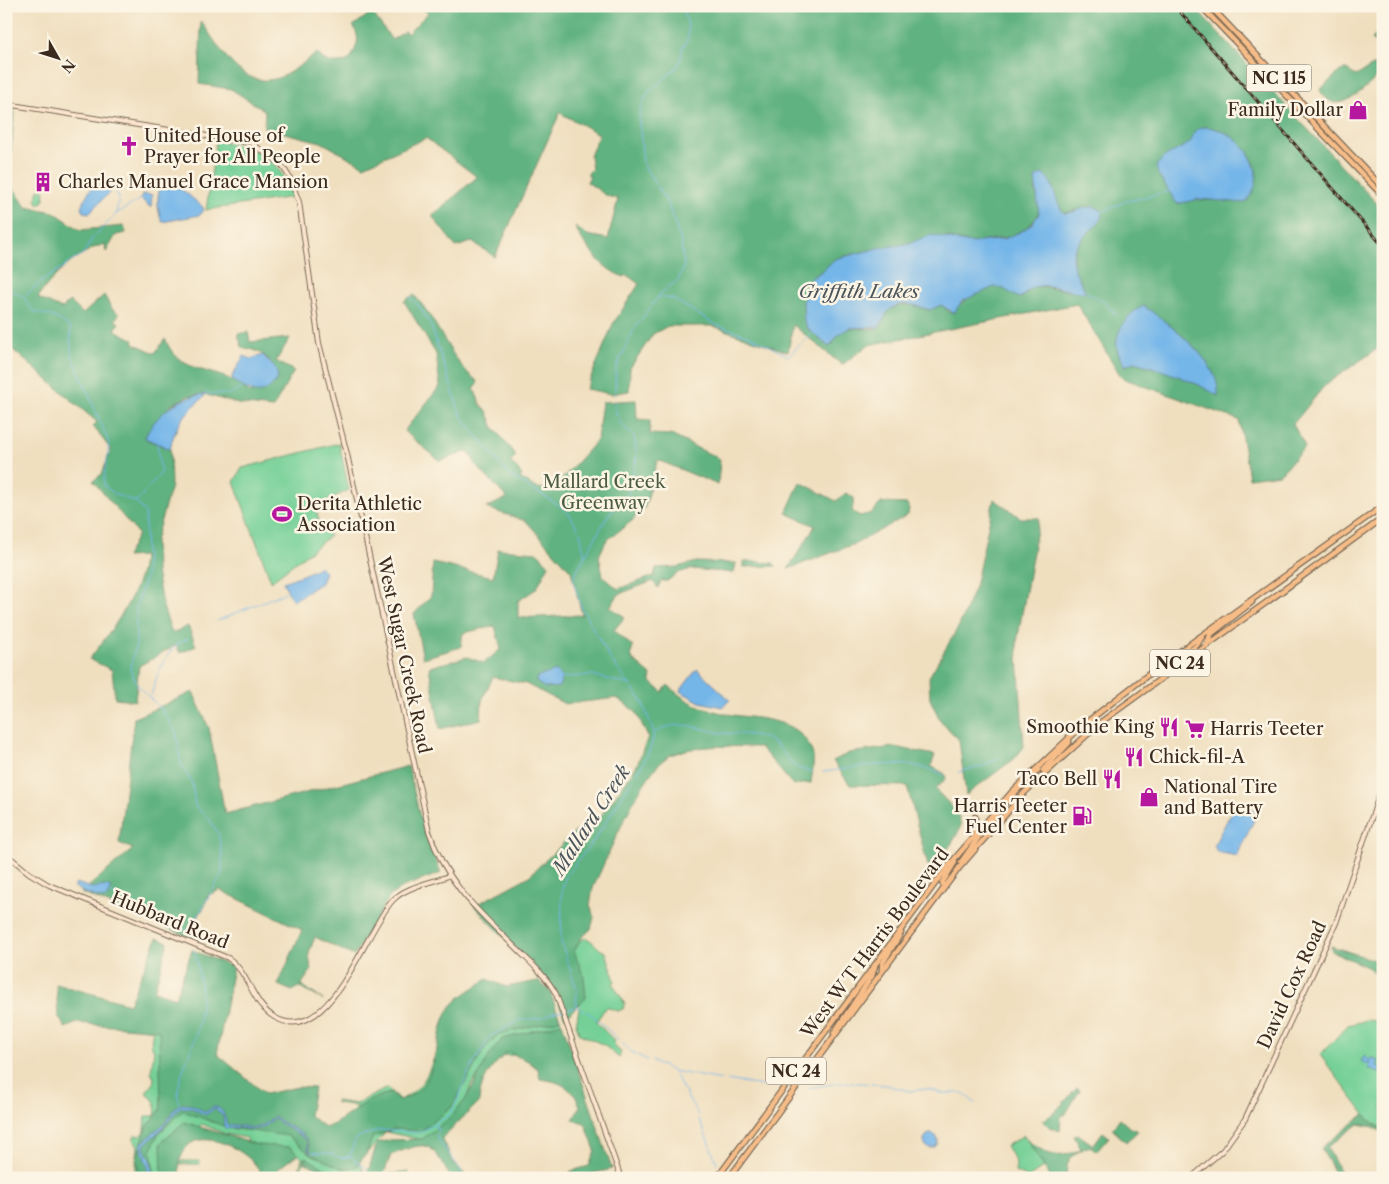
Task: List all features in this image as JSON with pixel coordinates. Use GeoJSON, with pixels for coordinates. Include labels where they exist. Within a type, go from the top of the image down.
{"type":"FeatureCollection","features":[{"type":"Feature","properties":{"kind":"main road","name":"NC 115"},"geometry":{"type":"LineString","coordinates":[[1201,6],[1383,196]]}},
{"type":"Feature","properties":{"kind":"main road","name":"NC 115"},"geometry":{"type":"LineString","coordinates":[[1210,6],[1383,188]]}},
{"type":"Feature","properties":{"kind":"main road","name":"West Sugar Creek Road"},"geometry":{"type":"LineString","coordinates":[[6,104],[252,143],[274,158],[290,178],[300,211],[319,343],[347,454],[421,799],[432,842],[448,876],[470,902],[546,978],[560,1001],[621,1178]]}},
{"type":"Feature","properties":{"kind":"main road","name":"West W T Harris Boulevard"},"geometry":{"type":"LineString","coordinates":[[717,1178],[964,846],[983,823],[1045,758],[1113,700],[1383,506]]}},
{"type":"Feature","properties":{"kind":"main road","name":"West W T Harris Boulevard"},"geometry":{"type":"LineString","coordinates":[[730,1178],[959,868],[988,832],[1015,803],[1080,740],[1154,682],[1383,518]]}},
{"type":"Feature","properties":{"kind":"main road"},"geometry":{"type":"LineString","coordinates":[[1207,644],[1210,635],[1248,606],[1262,592]]}},
{"type":"Feature","properties":{"kind":"main road"},"geometry":{"type":"LineString","coordinates":[[1154,682],[1197,645],[1204,634]]}},
{"type":"Feature","properties":{"kind":"main road"},"geometry":{"type":"LineString","coordinates":[[1015,803],[1018,795],[1069,743],[1069,737]]}},
{"type":"Feature","properties":{"kind":"main road"},"geometry":{"type":"LineString","coordinates":[[988,832],[990,823],[1042,765],[1045,758]]}},
{"type":"Feature","properties":{"kind":"main road","name":"David Cox Road"},"geometry":{"type":"LineString","coordinates":[[1191,1178],[1223,1150],[1245,1119],[1336,923],[1383,784]]}},
{"type":"Feature","properties":{"kind":"main road"},"geometry":{"type":"LineString","coordinates":[[975,817],[975,833]]}},
{"type":"Feature","properties":{"kind":"main road"},"geometry":{"type":"LineString","coordinates":[[959,868],[960,863],[982,832],[983,823]]}},
{"type":"Feature","properties":{"kind":"main road"},"geometry":{"type":"LineString","coordinates":[[945,887],[942,883],[964,846]]}},
{"type":"Feature","properties":{"kind":"main road","name":"Hubbard Road"},"geometry":{"type":"LineString","coordinates":[[6,854],[29,873],[49,885],[228,958],[239,968],[268,1013],[290,1022],[308,1019],[323,1009],[358,960],[394,899],[406,891],[448,876]]}},
{"type":"Feature","properties":{"kind":"main road"},"geometry":{"type":"LineString","coordinates":[[882,971],[882,964],[893,948],[904,925]]}},
{"type":"Feature","properties":{"kind":"main road"},"geometry":{"type":"LineString","coordinates":[[828,1046],[837,1028],[872,976],[875,964]]}},
{"type":"Feature","properties":{"kind":"green space"},"geometry":{"type":"Polygon","coordinates":[[[420,6],[1193,6],[1383,210],[1383,345],[1326,384],[1293,424],[1305,447],[1280,474],[1249,478],[1239,420],[1122,378],[1077,304],[868,345],[842,365],[793,325],[788,352],[713,326],[668,326],[653,334],[630,368],[629,391],[611,394],[586,389],[613,324],[639,284],[627,275],[625,277],[617,274],[602,264],[589,249],[575,227],[587,235],[608,239],[618,199],[607,196],[587,182],[590,176],[587,174],[592,169],[590,156],[599,134],[560,113],[495,257],[472,242],[456,247],[432,216],[477,177],[426,138],[364,166],[321,142],[264,128],[265,111],[231,89],[199,84],[201,21],[216,44],[235,66],[245,74],[257,79],[270,80],[289,73],[317,53],[324,60],[332,63],[341,63],[350,59],[357,42],[357,35],[353,26],[372,12],[392,40],[405,31],[407,34],[428,13],[420,6]],[[1202,127],[1195,131],[1190,143],[1182,148],[1166,186],[1178,204],[1189,200],[1214,200],[1251,192],[1256,181],[1256,170],[1252,159],[1245,149],[1225,133],[1213,128],[1202,127]],[[1050,184],[1035,188],[1040,207],[1037,218],[1025,229],[1009,237],[971,243],[946,237],[862,252],[835,259],[814,276],[808,329],[829,347],[843,331],[853,328],[871,329],[878,327],[889,311],[899,305],[917,306],[928,310],[941,305],[951,313],[974,294],[988,288],[1002,288],[1022,298],[1031,288],[1042,286],[1075,292],[1083,287],[1074,269],[1074,254],[1082,239],[1096,225],[1078,210],[1064,213],[1056,202],[1050,184]],[[1144,307],[1120,334],[1117,349],[1126,366],[1134,362],[1166,372],[1199,385],[1218,396],[1210,368],[1192,344],[1168,324],[1144,307]]]}},
{"type":"Feature","properties":{"kind":"green space"},"geometry":{"type":"Polygon","coordinates":[[[1383,29],[1383,53],[1372,39],[1383,29]]]}},
{"type":"Feature","properties":{"kind":"green space"},"geometry":{"type":"Polygon","coordinates":[[[1383,60],[1383,72],[1360,92],[1343,102],[1334,102],[1327,99],[1320,90],[1339,72],[1345,69],[1356,76],[1383,60]]]}},
{"type":"Feature","properties":{"kind":"green space"},"geometry":{"type":"Polygon","coordinates":[[[6,109],[14,110],[9,181],[26,207],[54,212],[80,230],[124,226],[126,233],[116,235],[106,252],[105,244],[76,258],[58,273],[38,298],[62,309],[70,301],[83,314],[104,295],[112,309],[119,314],[115,320],[119,323],[115,330],[134,340],[133,343],[155,353],[165,339],[178,358],[195,368],[234,381],[250,393],[278,378],[274,366],[266,357],[255,350],[242,348],[238,334],[248,332],[250,342],[290,338],[276,361],[294,371],[273,408],[238,404],[204,394],[188,396],[171,405],[147,433],[145,438],[170,449],[171,486],[155,541],[156,571],[162,604],[172,633],[188,626],[196,646],[180,653],[176,645],[139,666],[135,701],[115,698],[112,670],[89,659],[124,610],[138,582],[142,569],[143,556],[126,557],[138,534],[93,481],[102,474],[111,450],[93,426],[97,422],[6,344],[6,109]]]}},
{"type":"Feature","properties":{"kind":"green space"},"geometry":{"type":"Polygon","coordinates":[[[216,141],[243,147],[264,156],[280,172],[293,197],[206,210],[216,141]]]}},
{"type":"Feature","properties":{"kind":"green space"},"geometry":{"type":"Polygon","coordinates":[[[38,189],[45,190],[44,200],[39,205],[36,199],[38,189]]]}},
{"type":"Feature","properties":{"kind":"green space","name":"Mallard Creek Greenway"},"geometry":{"type":"Polygon","coordinates":[[[414,295],[423,305],[459,363],[478,382],[474,389],[482,407],[487,411],[494,428],[516,456],[510,461],[522,475],[520,478],[536,488],[553,489],[597,440],[602,402],[636,400],[637,419],[650,420],[650,434],[671,435],[720,459],[718,485],[658,460],[644,509],[642,508],[633,520],[606,541],[599,556],[603,576],[618,589],[654,576],[656,568],[678,567],[696,562],[736,563],[734,573],[691,569],[678,573],[667,581],[661,581],[658,588],[653,581],[619,594],[610,607],[625,617],[614,630],[633,647],[631,654],[633,660],[651,675],[650,681],[662,692],[668,685],[686,700],[707,709],[760,718],[786,725],[805,740],[813,755],[811,783],[793,785],[760,747],[702,747],[669,756],[659,764],[648,778],[626,816],[593,888],[590,905],[594,917],[591,929],[582,937],[574,951],[584,977],[586,997],[565,1018],[552,986],[474,906],[528,877],[575,832],[590,831],[636,767],[648,737],[636,712],[617,698],[565,704],[526,684],[493,677],[482,700],[481,719],[440,729],[429,667],[467,657],[484,663],[501,649],[495,626],[463,633],[461,647],[423,658],[414,614],[431,596],[433,563],[493,577],[498,549],[537,552],[549,565],[536,589],[518,601],[518,618],[582,615],[571,571],[526,521],[486,508],[507,498],[477,466],[468,451],[440,461],[404,431],[440,386],[436,354],[404,301],[414,295]]]}},
{"type":"Feature","properties":{"kind":"green space","name":"Derita Athletic Association"},"geometry":{"type":"Polygon","coordinates":[[[339,443],[349,490],[315,506],[319,521],[330,536],[271,581],[234,482],[242,468],[339,443]]]}},
{"type":"Feature","properties":{"kind":"green space"},"geometry":{"type":"Polygon","coordinates":[[[800,482],[836,501],[846,493],[854,498],[852,511],[860,516],[872,513],[881,503],[907,504],[909,508],[908,515],[857,543],[788,569],[815,526],[786,513],[800,482]]]}},
{"type":"Feature","properties":{"kind":"green space"},"geometry":{"type":"Polygon","coordinates":[[[994,499],[1021,518],[1039,518],[1017,642],[1024,747],[1015,758],[966,795],[959,740],[940,720],[930,699],[929,677],[959,626],[975,587],[994,499]]]}},
{"type":"Feature","properties":{"kind":"green space"},"geometry":{"type":"Polygon","coordinates":[[[744,561],[773,563],[776,566],[744,567],[744,561]]]}},
{"type":"Feature","properties":{"kind":"green space"},"geometry":{"type":"Polygon","coordinates":[[[193,692],[209,728],[225,814],[408,766],[423,829],[441,873],[403,887],[390,896],[354,956],[315,937],[309,953],[311,971],[301,985],[323,1000],[300,987],[292,991],[278,985],[302,930],[220,890],[208,895],[205,906],[192,926],[195,939],[81,893],[133,849],[119,843],[134,718],[193,692]]]}},
{"type":"Feature","properties":{"kind":"green space"},"geometry":{"type":"Polygon","coordinates":[[[894,747],[935,755],[931,766],[945,774],[946,779],[935,789],[957,812],[961,825],[956,837],[948,848],[928,866],[907,786],[850,785],[833,761],[849,753],[894,747]]]}},
{"type":"Feature","properties":{"kind":"green space"},"geometry":{"type":"Polygon","coordinates":[[[157,938],[168,942],[154,991],[175,998],[192,950],[233,967],[217,1054],[265,1094],[298,1087],[314,1088],[309,1115],[325,1128],[381,1095],[391,1093],[398,1100],[412,1095],[422,1087],[434,1063],[443,1022],[451,1006],[460,997],[487,979],[506,987],[538,981],[550,991],[560,1020],[499,1034],[485,1048],[451,1108],[421,1131],[395,1129],[373,1137],[366,1154],[356,1167],[343,1169],[309,1153],[288,1136],[229,1128],[183,1111],[158,1134],[151,1151],[155,1178],[140,1178],[136,1159],[147,1127],[161,1109],[159,1030],[77,1023],[65,1028],[58,1015],[56,984],[129,1004],[157,938]]]}},
{"type":"Feature","properties":{"kind":"green space"},"geometry":{"type":"Polygon","coordinates":[[[585,938],[606,952],[615,981],[613,984],[625,1004],[623,1009],[618,1011],[606,1007],[596,1022],[612,1038],[616,1048],[621,1052],[619,1058],[604,1045],[580,1034],[576,1025],[581,997],[571,947],[585,938]]]}},
{"type":"Feature","properties":{"kind":"green space"},"geometry":{"type":"Polygon","coordinates":[[[1331,946],[1383,963],[1383,979],[1369,968],[1332,951],[1331,946]]]}},
{"type":"Feature","properties":{"kind":"green space"},"geometry":{"type":"Polygon","coordinates":[[[551,1013],[558,1013],[587,1096],[519,1055],[493,1056],[471,1085],[463,1110],[432,1142],[386,1132],[359,1162],[364,1173],[384,1175],[408,1172],[408,1175],[378,1178],[334,1178],[307,1158],[304,1158],[299,1178],[297,1178],[302,1158],[299,1155],[253,1163],[247,1138],[225,1134],[202,1124],[168,1161],[200,1161],[199,1164],[173,1164],[163,1178],[138,1178],[135,1176],[138,1145],[133,1140],[135,1135],[141,1136],[145,1130],[146,1116],[155,1116],[156,1109],[153,1099],[147,1095],[147,1090],[153,1085],[154,1077],[151,1072],[154,1050],[151,1045],[153,1027],[168,1028],[175,1108],[305,1136],[375,1117],[352,1105],[336,1103],[336,1101],[356,1104],[387,1088],[400,1100],[415,1090],[424,1080],[437,1050],[551,1013]]]}},
{"type":"Feature","properties":{"kind":"green space"},"geometry":{"type":"Polygon","coordinates":[[[1368,1020],[1383,1022],[1383,1129],[1370,1121],[1320,1055],[1348,1025],[1368,1020]]]}},
{"type":"Feature","properties":{"kind":"green space"},"geometry":{"type":"Polygon","coordinates":[[[562,1023],[612,1169],[574,1178],[559,1178],[569,1175],[571,1171],[589,1166],[595,1150],[585,1123],[573,1120],[580,1106],[573,1094],[564,1086],[553,1081],[540,1079],[538,1069],[528,1061],[508,1052],[497,1062],[484,1080],[479,1102],[442,1138],[454,1164],[469,1178],[451,1178],[433,1151],[428,1147],[422,1146],[391,1155],[382,1178],[361,1178],[368,1172],[377,1143],[390,1140],[422,1139],[450,1118],[465,1100],[491,1053],[502,1039],[562,1023]]]}},
{"type":"Feature","properties":{"kind":"green space"},"geometry":{"type":"Polygon","coordinates":[[[1077,1088],[1080,1090],[1065,1115],[1061,1115],[1060,1131],[1049,1127],[1043,1121],[1055,1112],[1077,1088]]]}},
{"type":"Feature","properties":{"kind":"green space"},"geometry":{"type":"Polygon","coordinates":[[[1365,1114],[1370,1121],[1383,1130],[1383,1133],[1374,1127],[1358,1124],[1327,1147],[1343,1178],[1338,1178],[1321,1148],[1365,1114]]]}},
{"type":"Feature","properties":{"kind":"green space"},"geometry":{"type":"Polygon","coordinates":[[[1120,1119],[1130,1128],[1138,1131],[1126,1142],[1112,1129],[1120,1119]]]}},
{"type":"Feature","properties":{"kind":"green space"},"geometry":{"type":"Polygon","coordinates":[[[184,1122],[258,1145],[290,1147],[298,1154],[279,1168],[276,1178],[262,1178],[259,1169],[239,1151],[226,1144],[212,1140],[200,1140],[189,1145],[182,1155],[179,1166],[181,1178],[162,1178],[161,1143],[184,1122]]]}},
{"type":"Feature","properties":{"kind":"green space"},"geometry":{"type":"Polygon","coordinates":[[[1103,1132],[1109,1137],[1097,1151],[1090,1146],[1079,1151],[1071,1158],[1066,1171],[1067,1178],[1051,1178],[1027,1140],[1047,1153],[1065,1155],[1081,1149],[1074,1136],[1078,1134],[1093,1145],[1103,1132]]]}},
{"type":"Feature","properties":{"kind":"green space"},"geometry":{"type":"Polygon","coordinates":[[[1024,1135],[1044,1167],[1028,1178],[1015,1172],[1016,1163],[1006,1146],[1024,1135]]]}},
{"type":"Feature","properties":{"kind":"green space"},"geometry":{"type":"Polygon","coordinates":[[[305,1157],[342,1178],[325,1178],[323,1171],[304,1162],[305,1157]]]}},
{"type":"Feature","properties":{"kind":"water"},"geometry":{"type":"Polygon","coordinates":[[[1202,127],[1222,131],[1241,144],[1248,152],[1256,172],[1256,183],[1252,194],[1245,203],[1199,199],[1177,204],[1158,174],[1156,166],[1164,157],[1190,143],[1195,131],[1202,127]]]}},
{"type":"Feature","properties":{"kind":"water","name":"Griffith Lakes"},"geometry":{"type":"Polygon","coordinates":[[[1041,174],[1046,176],[1052,185],[1058,203],[1064,213],[1090,207],[1099,208],[1102,212],[1099,221],[1077,245],[1074,252],[1073,259],[1076,273],[1086,292],[1041,286],[1032,288],[1019,298],[1002,288],[994,287],[962,301],[954,313],[941,305],[930,310],[902,304],[892,308],[887,313],[879,327],[849,328],[838,335],[829,347],[808,329],[804,322],[803,302],[810,279],[835,259],[878,248],[906,244],[931,235],[971,243],[1004,239],[1032,224],[1039,214],[1035,178],[1041,174]]]}},
{"type":"Feature","properties":{"kind":"water"},"geometry":{"type":"Polygon","coordinates":[[[104,178],[112,182],[114,188],[89,213],[83,212],[81,207],[87,194],[96,183],[104,178]]]}},
{"type":"Feature","properties":{"kind":"water"},"geometry":{"type":"Polygon","coordinates":[[[171,184],[183,190],[202,206],[204,210],[200,215],[162,222],[158,209],[158,194],[162,186],[171,184]]]}},
{"type":"Feature","properties":{"kind":"water"},"geometry":{"type":"Polygon","coordinates":[[[142,194],[152,195],[151,208],[141,199],[142,194]]]}},
{"type":"Feature","properties":{"kind":"water"},"geometry":{"type":"Polygon","coordinates":[[[1144,306],[1180,334],[1203,358],[1212,370],[1217,383],[1218,396],[1189,380],[1155,368],[1134,362],[1124,366],[1117,348],[1120,329],[1133,312],[1144,306]]]}},
{"type":"Feature","properties":{"kind":"water"},"geometry":{"type":"Polygon","coordinates":[[[263,355],[276,369],[278,378],[273,385],[262,392],[257,392],[246,389],[233,381],[232,376],[244,356],[251,359],[263,355]]]}},
{"type":"Feature","properties":{"kind":"water"},"geometry":{"type":"Polygon","coordinates":[[[204,394],[204,397],[191,408],[178,426],[170,449],[145,438],[155,421],[169,408],[186,399],[204,394]]]}},
{"type":"Feature","properties":{"kind":"water"},"geometry":{"type":"Polygon","coordinates":[[[320,566],[325,572],[321,583],[293,601],[283,582],[320,566]]]}},
{"type":"Feature","properties":{"kind":"water"},"geometry":{"type":"Polygon","coordinates":[[[697,669],[730,700],[722,707],[700,702],[680,691],[697,669]]]}},
{"type":"Feature","properties":{"kind":"water"},"geometry":{"type":"Polygon","coordinates":[[[556,671],[562,678],[559,687],[545,688],[536,682],[537,677],[556,671]]]}},
{"type":"Feature","properties":{"kind":"water"},"geometry":{"type":"Polygon","coordinates":[[[1238,800],[1254,810],[1254,820],[1237,856],[1217,852],[1214,845],[1238,800]]]}},
{"type":"Feature","properties":{"kind":"water"},"geometry":{"type":"Polygon","coordinates":[[[76,883],[92,888],[106,886],[111,888],[106,899],[81,891],[74,886],[76,883]]]}},
{"type":"Feature","properties":{"kind":"water"},"geometry":{"type":"Polygon","coordinates":[[[1365,1056],[1369,1060],[1372,1058],[1379,1060],[1377,1066],[1382,1068],[1380,1073],[1368,1069],[1370,1063],[1364,1065],[1365,1063],[1361,1061],[1365,1056]]]}},
{"type":"Feature","properties":{"kind":"water"},"geometry":{"type":"Polygon","coordinates":[[[181,1104],[192,1105],[206,1112],[214,1106],[223,1112],[228,1126],[257,1127],[275,1117],[302,1135],[306,1139],[309,1144],[309,1150],[312,1152],[308,1151],[306,1140],[275,1119],[258,1129],[227,1129],[224,1127],[223,1116],[215,1108],[206,1115],[191,1108],[180,1107],[162,1129],[145,1144],[144,1148],[151,1162],[153,1178],[150,1178],[142,1151],[142,1143],[165,1123],[177,1106],[181,1104]]]}},
{"type":"Feature","properties":{"kind":"water"},"geometry":{"type":"Polygon","coordinates":[[[928,1134],[934,1134],[938,1141],[934,1148],[928,1148],[924,1144],[924,1138],[928,1134]]]}},
{"type":"Feature","properties":{"kind":"waterway","name":"Mallard Creek"},"geometry":{"type":"LineString","coordinates":[[615,395],[616,368],[634,329],[662,292],[678,280],[684,267],[681,241],[668,204],[643,164],[639,119],[642,104],[647,94],[679,65],[683,47],[688,38],[687,20],[680,6]]}},
{"type":"Feature","properties":{"kind":"waterway"},"geometry":{"type":"LineString","coordinates":[[115,189],[119,198],[116,213]]}},
{"type":"Feature","properties":{"kind":"waterway"},"geometry":{"type":"LineString","coordinates":[[1162,193],[1169,191]]}},
{"type":"Feature","properties":{"kind":"waterway"},"geometry":{"type":"LineString","coordinates":[[1102,212],[1124,202],[1159,194]]}},
{"type":"Feature","properties":{"kind":"waterway"},"geometry":{"type":"LineString","coordinates":[[25,296],[42,281],[83,254],[92,239],[116,214],[141,199]]}},
{"type":"Feature","properties":{"kind":"waterway"},"geometry":{"type":"LineString","coordinates":[[6,288],[24,297],[27,304],[34,311],[58,319],[70,328],[71,353],[108,440],[104,486],[117,495],[136,502],[145,513],[145,579],[136,606],[136,644],[130,670],[138,686],[162,710],[176,732],[181,764],[192,783],[195,806],[209,819],[218,833],[222,854],[222,874],[196,919],[195,937]]}},
{"type":"Feature","properties":{"kind":"waterway"},"geometry":{"type":"LineString","coordinates":[[1086,292],[1104,302],[1116,315]]}},
{"type":"Feature","properties":{"kind":"waterway"},"geometry":{"type":"LineString","coordinates":[[409,296],[419,306],[430,323],[461,416],[509,475],[560,506],[570,515],[580,532],[585,557]]}},
{"type":"Feature","properties":{"kind":"waterway"},"geometry":{"type":"LineString","coordinates":[[658,297],[673,299],[716,325],[750,336],[788,356],[813,333]]}},
{"type":"Feature","properties":{"kind":"waterway"},"geometry":{"type":"LineString","coordinates":[[204,394],[231,394],[243,388]]}},
{"type":"Feature","properties":{"kind":"waterway","name":"Mallard Creek"},"geometry":{"type":"LineString","coordinates":[[576,1006],[577,990],[561,942],[562,889],[566,876],[595,839],[644,762],[651,747],[654,733],[642,701],[611,660],[582,609],[573,581],[576,572],[608,515],[628,494],[637,456],[634,436],[621,424],[615,410],[615,401]]}},
{"type":"Feature","properties":{"kind":"waterway"},"geometry":{"type":"LineString","coordinates":[[136,502],[161,473],[157,443]]}},
{"type":"Feature","properties":{"kind":"waterway"},"geometry":{"type":"LineString","coordinates":[[217,621],[286,592]]}},
{"type":"Feature","properties":{"kind":"waterway"},"geometry":{"type":"LineString","coordinates":[[151,699],[155,682],[163,663],[174,648],[188,639]]}},
{"type":"Feature","properties":{"kind":"waterway"},"geometry":{"type":"LineString","coordinates":[[561,678],[591,675],[631,685]]}},
{"type":"Feature","properties":{"kind":"waterway"},"geometry":{"type":"LineString","coordinates":[[655,733],[664,728],[681,725],[722,733],[759,736],[775,744],[798,768],[813,772]]}},
{"type":"Feature","properties":{"kind":"waterway"},"geometry":{"type":"LineString","coordinates":[[958,772],[983,766],[999,758]]}},
{"type":"Feature","properties":{"kind":"waterway"},"geometry":{"type":"LineString","coordinates":[[823,772],[885,764],[900,764],[930,769],[944,775]]}},
{"type":"Feature","properties":{"kind":"waterway"},"geometry":{"type":"LineString","coordinates":[[110,893],[194,933]]}},
{"type":"Feature","properties":{"kind":"waterway"},"geometry":{"type":"LineString","coordinates":[[179,1104],[179,1087],[197,1031],[201,1001],[200,980],[194,950]]}},
{"type":"Feature","properties":{"kind":"waterway"},"geometry":{"type":"LineString","coordinates":[[576,1006],[592,1015],[628,1049]]}},
{"type":"Feature","properties":{"kind":"waterway","name":"Mallard Creek"},"geometry":{"type":"LineString","coordinates":[[311,1152],[327,1153],[341,1158],[350,1156],[355,1140],[358,1137],[380,1130],[419,1133],[448,1116],[455,1106],[469,1071],[491,1036],[520,1020],[542,1018],[551,1013],[575,1007]]}},
{"type":"Feature","properties":{"kind":"waterway"},"geometry":{"type":"LineString","coordinates":[[630,1051],[647,1060]]}},
{"type":"Feature","properties":{"kind":"waterway"},"geometry":{"type":"LineString","coordinates":[[652,1061],[673,1071],[722,1080]]}},
{"type":"Feature","properties":{"kind":"waterway"},"geometry":{"type":"LineString","coordinates":[[673,1071],[698,1115]]}},
{"type":"Feature","properties":{"kind":"waterway"},"geometry":{"type":"LineString","coordinates":[[727,1080],[768,1087]]}},
{"type":"Feature","properties":{"kind":"waterway"},"geometry":{"type":"LineString","coordinates":[[808,1088],[839,1083],[886,1085],[909,1091],[928,1089],[941,1093],[963,1093],[975,1103]]}},
{"type":"Feature","properties":{"kind":"waterway"},"geometry":{"type":"LineString","coordinates":[[699,1119],[717,1163]]}},
{"type":"Feature","properties":{"kind":"waterway"},"geometry":{"type":"LineString","coordinates":[[434,1125],[438,1129],[437,1138],[461,1170],[462,1178]]}},
{"type":"Feature","properties":{"kind":"waterway"},"geometry":{"type":"LineString","coordinates":[[350,1156],[369,1171],[371,1178]]}},
{"type":"Feature","properties":{"kind":"railway"},"geometry":{"type":"LineString","coordinates":[[1175,6],[1383,246]]}},
{"type":"Feature","properties":{"kind":"place","name":"Family Dollar"},"geometry":{"type":"Point","coordinates":[1358,110]}},
{"type":"Feature","properties":{"kind":"place","name":"United House of Prayer for All People"},"geometry":{"type":"Point","coordinates":[129,146]}},
{"type":"Feature","properties":{"kind":"place","name":"Charles Manuel Grace Mansion"},"geometry":{"type":"Point","coordinates":[43,182]}},
{"type":"Feature","properties":{"kind":"place","name":"Derita Athletic Association"},"geometry":{"type":"Point","coordinates":[282,514]}},
{"type":"Feature","properties":{"kind":"place","name":"Smoothie King"},"geometry":{"type":"Point","coordinates":[1169,727]}},
{"type":"Feature","properties":{"kind":"place","name":"Harris Teeter"},"geometry":{"type":"Point","coordinates":[1195,729]}},
{"type":"Feature","properties":{"kind":"place","name":"Chick-fil-A"},"geometry":{"type":"Point","coordinates":[1134,757]}},
{"type":"Feature","properties":{"kind":"place","name":"Taco Bell"},"geometry":{"type":"Point","coordinates":[1112,779]}},
{"type":"Feature","properties":{"kind":"place","name":"National Tire and Battery"},"geometry":{"type":"Point","coordinates":[1149,797]}},
{"type":"Feature","properties":{"kind":"place","name":"Harris Teeter Fuel Center"},"geometry":{"type":"Point","coordinates":[1082,816]}}]}
